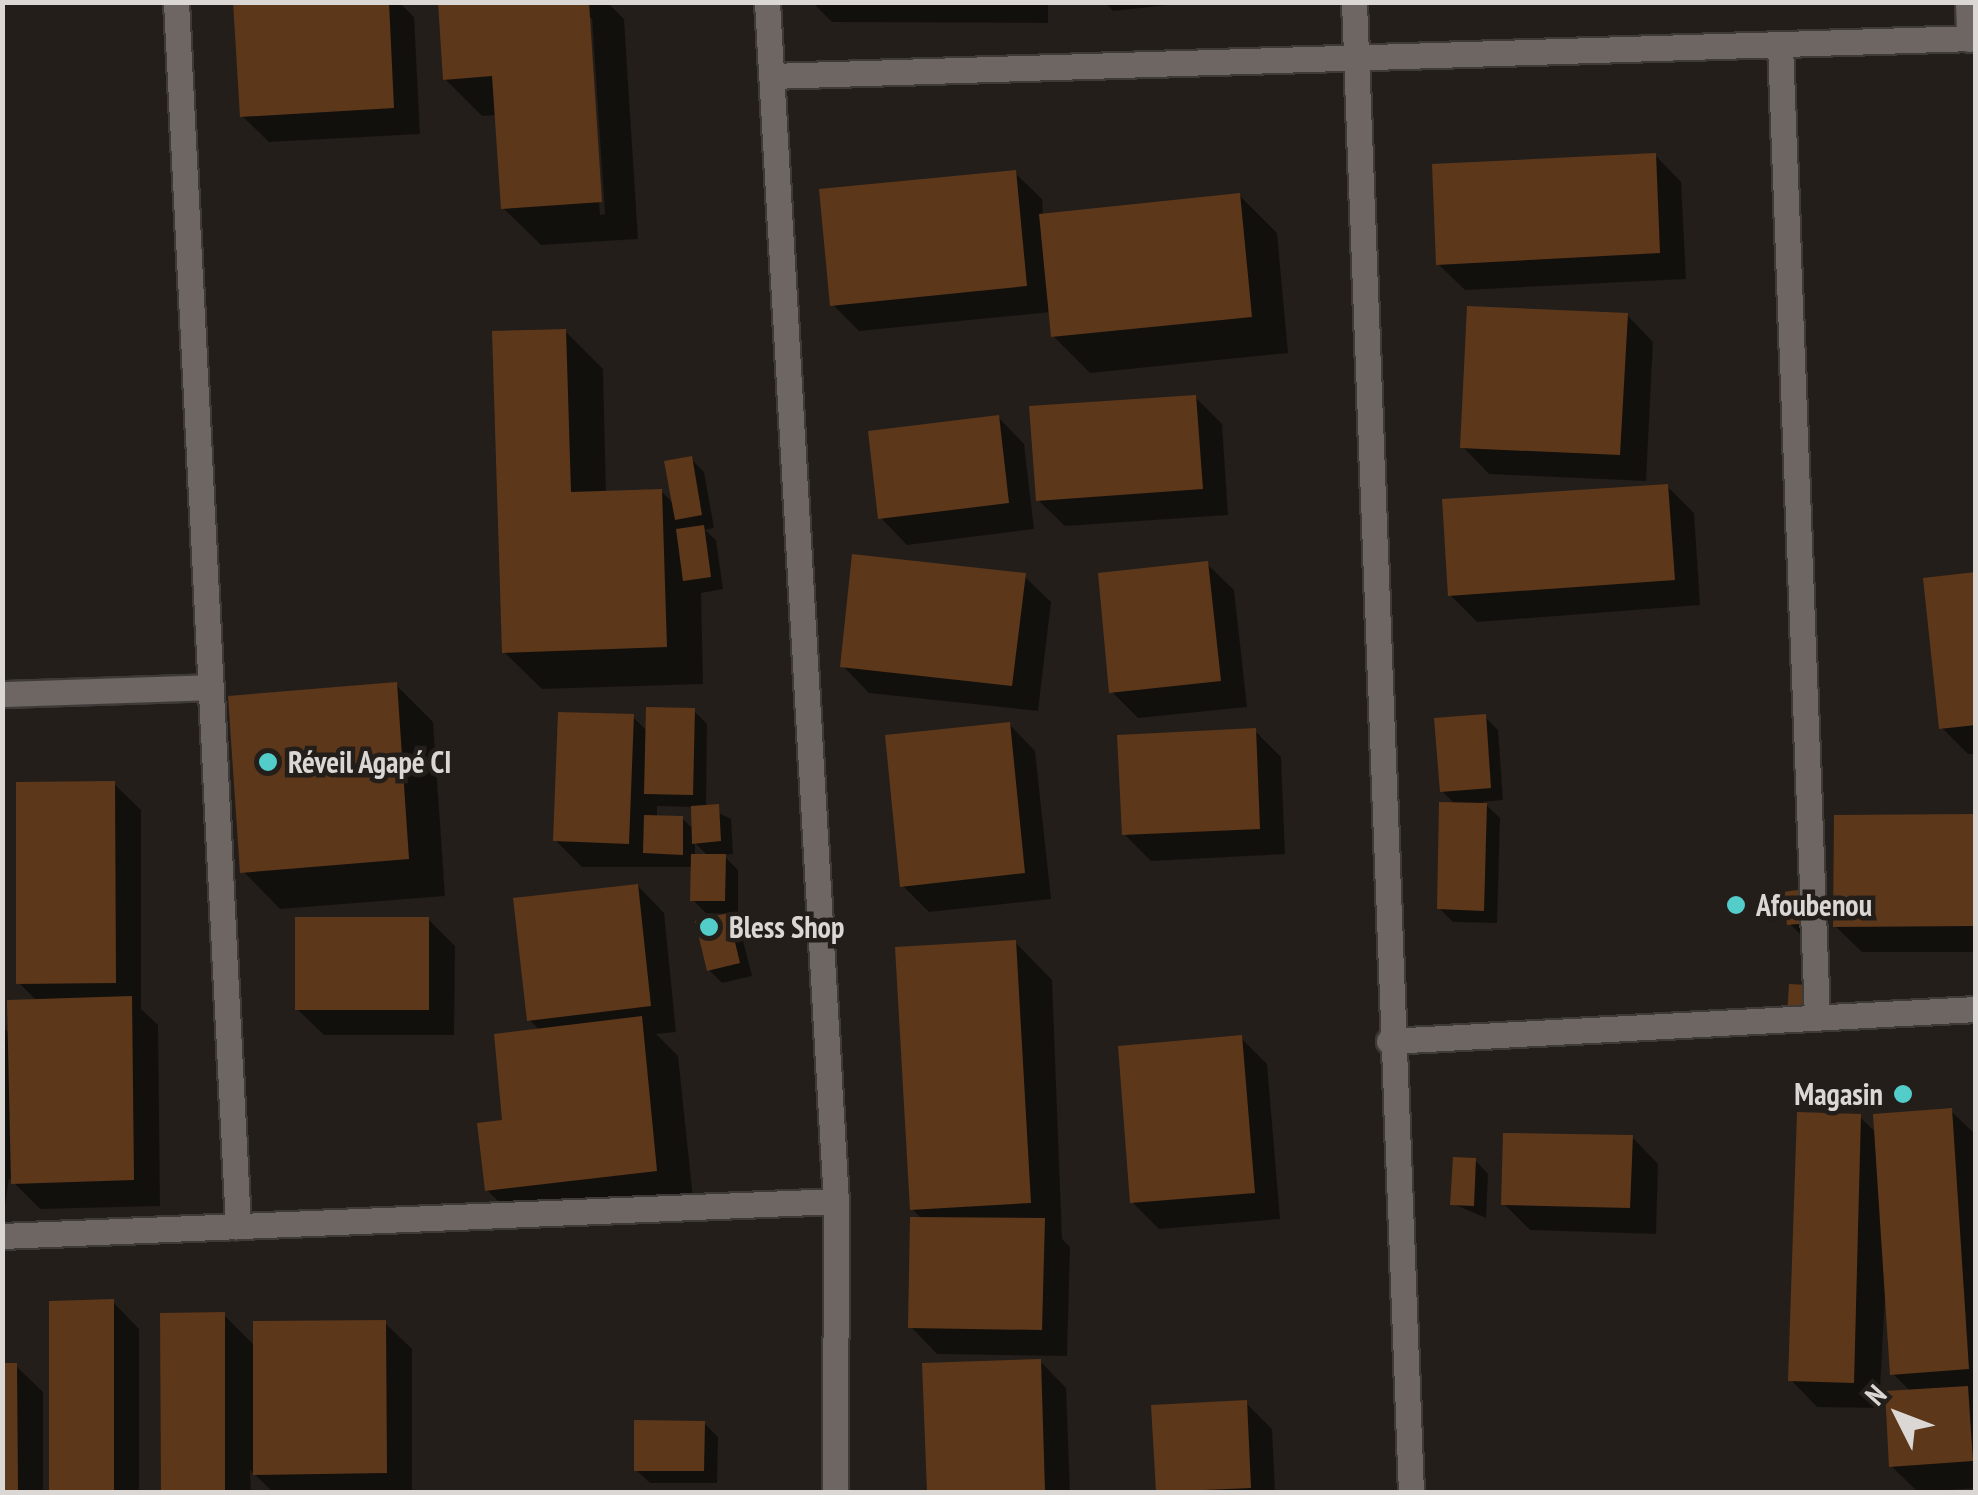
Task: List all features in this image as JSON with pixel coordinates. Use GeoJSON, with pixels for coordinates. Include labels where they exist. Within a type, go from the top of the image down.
{"type":"FeatureCollection","features":[{"type":"Feature","properties":{"kind":"street"},"geometry":{"type":"LineString","coordinates":[[176,2],[238,1226]]}},
{"type":"Feature","properties":{"kind":"street"},"geometry":{"type":"LineString","coordinates":[[767,2],[836,1201],[835,1492]]}},
{"type":"Feature","properties":{"kind":"street"},"geometry":{"type":"LineString","coordinates":[[1354,2],[1388,1041],[1412,1492]]}},
{"type":"Feature","properties":{"kind":"street"},"geometry":{"type":"LineString","coordinates":[[771,76],[1972,38],[1968,2]]}},
{"type":"Feature","properties":{"kind":"street"},"geometry":{"type":"LineString","coordinates":[[1780,44],[1817,1017]]}},
{"type":"Feature","properties":{"kind":"street"},"geometry":{"type":"LineString","coordinates":[[2,694],[211,687]]}},
{"type":"Feature","properties":{"kind":"street"},"geometry":{"type":"LineString","coordinates":[[1388,1041],[1976,1009]]}},
{"type":"Feature","properties":{"kind":"street"},"geometry":{"type":"LineString","coordinates":[[2,1236],[836,1201]]}},
{"type":"Feature","properties":{"kind":"building"},"geometry":{"type":"Polygon","coordinates":[[[233,2],[389,2],[394,108],[240,117],[233,2]]]}},
{"type":"Feature","properties":{"kind":"building"},"geometry":{"type":"Polygon","coordinates":[[[438,2],[589,2],[602,202],[501,209],[492,76],[443,80],[438,2]]]}},
{"type":"Feature","properties":{"kind":"building"},"geometry":{"type":"Polygon","coordinates":[[[1656,153],[1660,253],[1436,265],[1432,164],[1656,153]]]}},
{"type":"Feature","properties":{"kind":"building"},"geometry":{"type":"Polygon","coordinates":[[[1016,170],[1027,286],[830,306],[819,189],[1016,170]]]}},
{"type":"Feature","properties":{"kind":"building"},"geometry":{"type":"Polygon","coordinates":[[[1240,193],[1252,317],[1051,337],[1039,214],[1240,193]]]}},
{"type":"Feature","properties":{"kind":"building"},"geometry":{"type":"Polygon","coordinates":[[[1467,306],[1628,313],[1620,455],[1460,448],[1467,306]]]}},
{"type":"Feature","properties":{"kind":"building"},"geometry":{"type":"Polygon","coordinates":[[[566,329],[571,492],[662,489],[667,647],[502,653],[492,331],[566,329]]]}},
{"type":"Feature","properties":{"kind":"building"},"geometry":{"type":"Polygon","coordinates":[[[1196,395],[1203,489],[1036,501],[1029,406],[1196,395]]]}},
{"type":"Feature","properties":{"kind":"building"},"geometry":{"type":"Polygon","coordinates":[[[999,415],[1009,503],[878,519],[868,431],[999,415]]]}},
{"type":"Feature","properties":{"kind":"building"},"geometry":{"type":"Polygon","coordinates":[[[692,456],[702,515],[675,520],[664,461],[692,456]]]}},
{"type":"Feature","properties":{"kind":"building"},"geometry":{"type":"Polygon","coordinates":[[[1668,484],[1675,580],[1448,596],[1442,499],[1668,484]]]}},
{"type":"Feature","properties":{"kind":"building"},"geometry":{"type":"Polygon","coordinates":[[[704,525],[711,577],[683,581],[676,529],[704,525]]]}},
{"type":"Feature","properties":{"kind":"building"},"geometry":{"type":"Polygon","coordinates":[[[852,554],[1026,573],[1012,686],[840,667],[852,554]]]}},
{"type":"Feature","properties":{"kind":"building"},"geometry":{"type":"Polygon","coordinates":[[[1208,561],[1221,681],[1109,693],[1098,573],[1208,561]]]}},
{"type":"Feature","properties":{"kind":"building"},"geometry":{"type":"Polygon","coordinates":[[[1976,572],[1976,725],[1939,729],[1923,578],[1976,572]]]}},
{"type":"Feature","properties":{"kind":"building"},"geometry":{"type":"Polygon","coordinates":[[[397,682],[409,859],[240,873],[228,696],[397,682]]]}},
{"type":"Feature","properties":{"kind":"building"},"geometry":{"type":"Polygon","coordinates":[[[646,707],[695,708],[693,795],[644,794],[646,707]]]}},
{"type":"Feature","properties":{"kind":"building"},"geometry":{"type":"Polygon","coordinates":[[[558,712],[634,714],[629,844],[553,841],[558,712]]]}},
{"type":"Feature","properties":{"kind":"building"},"geometry":{"type":"Polygon","coordinates":[[[1486,714],[1491,788],[1440,792],[1434,718],[1486,714]]]}},
{"type":"Feature","properties":{"kind":"building"},"geometry":{"type":"Polygon","coordinates":[[[1010,722],[1025,873],[900,887],[885,735],[1010,722]]]}},
{"type":"Feature","properties":{"kind":"building"},"geometry":{"type":"Polygon","coordinates":[[[1256,728],[1260,829],[1122,835],[1117,735],[1256,728]]]}},
{"type":"Feature","properties":{"kind":"building"},"geometry":{"type":"Polygon","coordinates":[[[115,781],[116,983],[16,984],[16,782],[115,781]]]}},
{"type":"Feature","properties":{"kind":"building"},"geometry":{"type":"Polygon","coordinates":[[[1439,802],[1487,803],[1484,911],[1437,909],[1439,802]]]}},
{"type":"Feature","properties":{"kind":"building"},"geometry":{"type":"Polygon","coordinates":[[[719,804],[721,841],[692,844],[691,806],[719,804]]]}},
{"type":"Feature","properties":{"kind":"building"},"geometry":{"type":"Polygon","coordinates":[[[1976,814],[1976,926],[1833,927],[1834,815],[1976,814]]]}},
{"type":"Feature","properties":{"kind":"building"},"geometry":{"type":"Polygon","coordinates":[[[644,815],[683,816],[683,855],[643,853],[644,815]]]}},
{"type":"Feature","properties":{"kind":"building"},"geometry":{"type":"Polygon","coordinates":[[[691,854],[726,854],[725,901],[690,901],[691,854]]]}},
{"type":"Feature","properties":{"kind":"building"},"geometry":{"type":"Polygon","coordinates":[[[638,884],[651,1006],[527,1021],[513,898],[638,884]]]}},
{"type":"Feature","properties":{"kind":"building"},"geometry":{"type":"Polygon","coordinates":[[[1805,889],[1809,923],[1787,925],[1783,892],[1805,889]]]}},
{"type":"Feature","properties":{"kind":"building"},"geometry":{"type":"Polygon","coordinates":[[[728,913],[740,963],[707,971],[695,921],[728,913]]]}},
{"type":"Feature","properties":{"kind":"building"},"geometry":{"type":"Polygon","coordinates":[[[295,917],[429,917],[429,1010],[295,1010],[295,917]]]}},
{"type":"Feature","properties":{"kind":"building"},"geometry":{"type":"Polygon","coordinates":[[[1016,940],[1031,1203],[910,1210],[895,947],[1016,940]]]}},
{"type":"Feature","properties":{"kind":"building"},"geometry":{"type":"Polygon","coordinates":[[[1789,984],[1808,985],[1805,1016],[1787,1015],[1789,984]]]}},
{"type":"Feature","properties":{"kind":"building"},"geometry":{"type":"Polygon","coordinates":[[[132,996],[134,1180],[11,1184],[7,1000],[132,996]]]}},
{"type":"Feature","properties":{"kind":"building"},"geometry":{"type":"Polygon","coordinates":[[[642,1016],[657,1171],[485,1191],[477,1123],[502,1120],[494,1034],[642,1016]]]}},
{"type":"Feature","properties":{"kind":"building"},"geometry":{"type":"Polygon","coordinates":[[[1242,1035],[1255,1193],[1130,1203],[1118,1046],[1242,1035]]]}},
{"type":"Feature","properties":{"kind":"building"},"geometry":{"type":"Polygon","coordinates":[[[1952,1108],[1969,1369],[1890,1375],[1873,1114],[1952,1108]]]}},
{"type":"Feature","properties":{"kind":"building"},"geometry":{"type":"Polygon","coordinates":[[[1797,1112],[1861,1114],[1854,1383],[1788,1381],[1797,1112]]]}},
{"type":"Feature","properties":{"kind":"building"},"geometry":{"type":"Polygon","coordinates":[[[1503,1133],[1633,1135],[1630,1208],[1501,1205],[1503,1133]]]}},
{"type":"Feature","properties":{"kind":"building"},"geometry":{"type":"Polygon","coordinates":[[[1453,1157],[1476,1158],[1474,1206],[1450,1205],[1453,1157]]]}},
{"type":"Feature","properties":{"kind":"building"},"geometry":{"type":"Polygon","coordinates":[[[910,1217],[1045,1218],[1042,1330],[908,1328],[910,1217]]]}},
{"type":"Feature","properties":{"kind":"building"},"geometry":{"type":"Polygon","coordinates":[[[114,1299],[114,1492],[49,1492],[49,1301],[114,1299]]]}},
{"type":"Feature","properties":{"kind":"building"},"geometry":{"type":"Polygon","coordinates":[[[225,1312],[225,1492],[161,1492],[160,1313],[225,1312]]]}},
{"type":"Feature","properties":{"kind":"building"},"geometry":{"type":"Polygon","coordinates":[[[386,1320],[387,1473],[253,1475],[253,1321],[386,1320]]]}},
{"type":"Feature","properties":{"kind":"building"},"geometry":{"type":"Polygon","coordinates":[[[1041,1359],[1045,1492],[927,1492],[922,1363],[1041,1359]]]}},
{"type":"Feature","properties":{"kind":"building"},"geometry":{"type":"Polygon","coordinates":[[[2,1363],[17,1363],[18,1492],[2,1492],[2,1363]]]}},
{"type":"Feature","properties":{"kind":"building"},"geometry":{"type":"Polygon","coordinates":[[[1968,1386],[1973,1461],[1889,1467],[1885,1391],[1968,1386]]]}},
{"type":"Feature","properties":{"kind":"building"},"geometry":{"type":"Polygon","coordinates":[[[1247,1400],[1251,1488],[1156,1492],[1151,1405],[1247,1400]]]}},
{"type":"Feature","properties":{"kind":"building"},"geometry":{"type":"Polygon","coordinates":[[[634,1420],[705,1421],[704,1471],[634,1471],[634,1420]]]}},
{"type":"Feature","properties":{"kind":"place","name":"Réveil Agapé CI"},"geometry":{"type":"Point","coordinates":[268,762]}},
{"type":"Feature","properties":{"kind":"place","name":"Afoubenou"},"geometry":{"type":"Point","coordinates":[1736,905]}},
{"type":"Feature","properties":{"kind":"place","name":"Bless Shop"},"geometry":{"type":"Point","coordinates":[709,927]}},
{"type":"Feature","properties":{"kind":"place","name":"Magasin"},"geometry":{"type":"Point","coordinates":[1903,1094]}}]}
